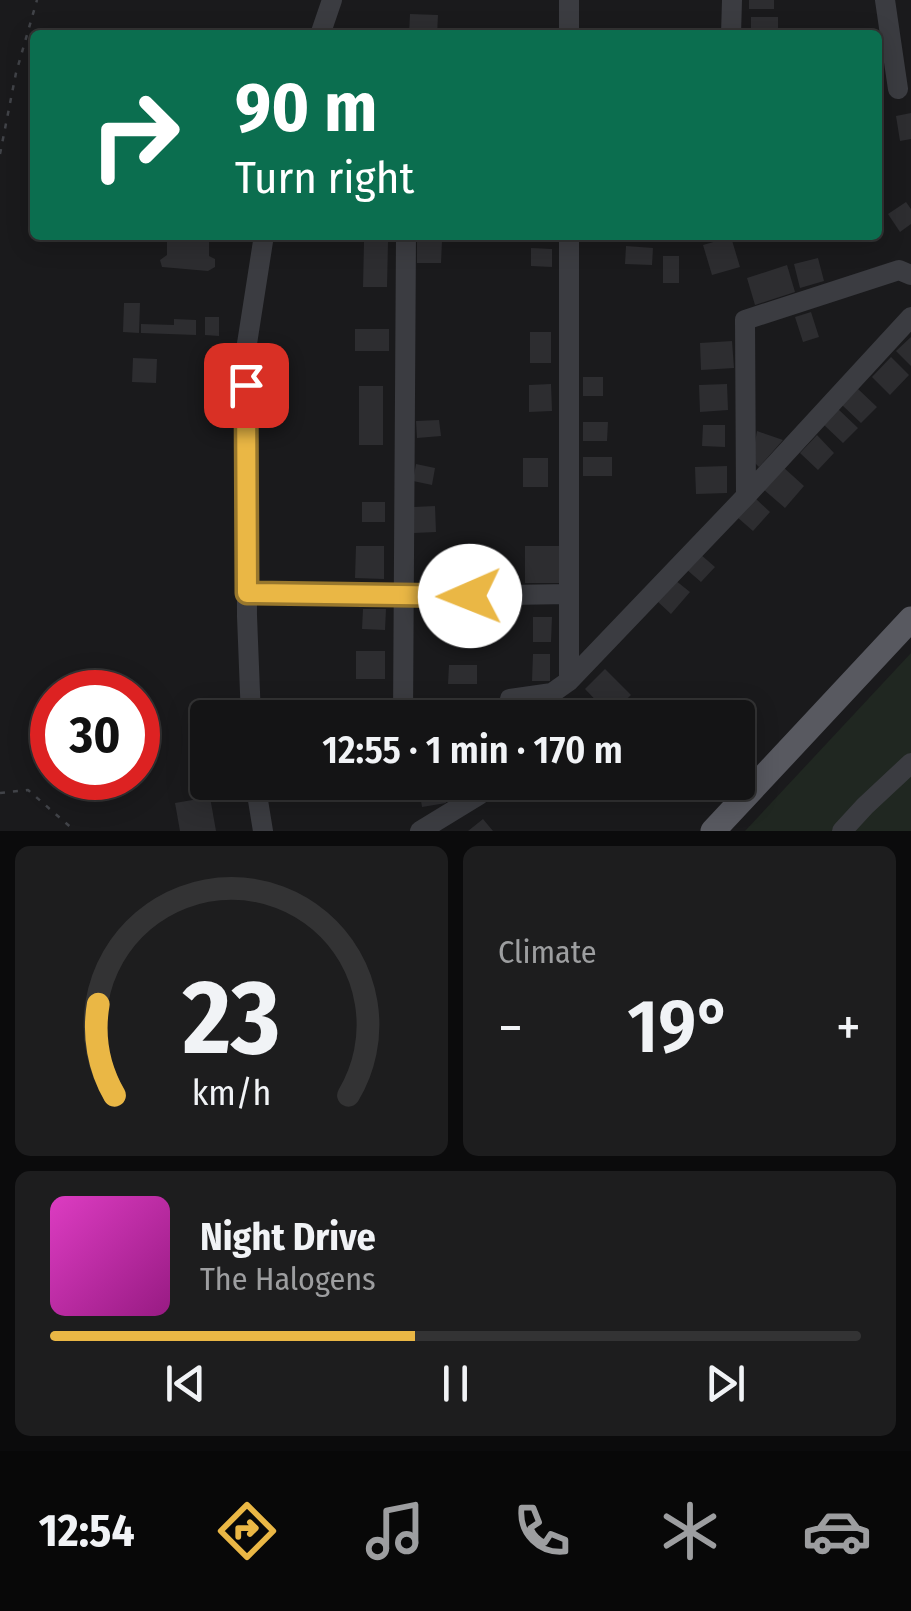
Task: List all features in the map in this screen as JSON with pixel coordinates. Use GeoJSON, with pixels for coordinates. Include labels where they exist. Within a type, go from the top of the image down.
{"type":"FeatureCollection","features":[{"type":"Feature","properties":{"kind":"main road"},"geometry":{"type":"LineString","coordinates":[[713,831],[911,619]]}},
{"type":"Feature","properties":{"kind":"street"},"geometry":{"type":"LineString","coordinates":[[322,30],[332,0]]}},
{"type":"Feature","properties":{"kind":"street"},"geometry":{"type":"LineString","coordinates":[[569,0],[569,30]]}},
{"type":"Feature","properties":{"kind":"street"},"geometry":{"type":"LineString","coordinates":[[731,30],[732,0]]}},
{"type":"Feature","properties":{"kind":"street"},"geometry":{"type":"LineString","coordinates":[[885,0],[896,91]]}},
{"type":"Feature","properties":{"kind":"street"},"geometry":{"type":"LineString","coordinates":[[251,700],[246,350],[263,240]]}},
{"type":"Feature","properties":{"kind":"street"},"geometry":{"type":"LineString","coordinates":[[403,700],[406,240]]}},
{"type":"Feature","properties":{"kind":"street"},"geometry":{"type":"LineString","coordinates":[[569,240],[570,681]]}},
{"type":"Feature","properties":{"kind":"street"},"geometry":{"type":"LineString","coordinates":[[746,496],[745,320],[899,270],[911,275]]}},
{"type":"Feature","properties":{"kind":"street"},"geometry":{"type":"LineString","coordinates":[[510,700],[552,693],[570,681],[911,317]]}},
{"type":"Feature","properties":{"kind":"street"},"geometry":{"type":"LineString","coordinates":[[247,593],[570,594]]}},
{"type":"Feature","properties":{"kind":"street"},"geometry":{"type":"LineString","coordinates":[[842,831],[911,763]]}},
{"type":"Feature","properties":{"kind":"street"},"geometry":{"type":"LineString","coordinates":[[257,800],[263,831]]}},
{"type":"Feature","properties":{"kind":"street"},"geometry":{"type":"LineString","coordinates":[[420,831],[471,800]]}},
{"type":"Feature","properties":{"kind":"path"},"geometry":{"type":"LineString","coordinates":[[0,154],[36,0]]}},
{"type":"Feature","properties":{"kind":"path"},"geometry":{"type":"LineString","coordinates":[[0,794],[28,790],[75,831]]}},
{"type":"Feature","properties":{"kind":"shaded area"},"geometry":{"type":"Polygon","coordinates":[[[911,653],[911,831],[745,831],[911,653]]]}},
{"type":"Feature","properties":{"kind":"building"},"geometry":{"type":"Polygon","coordinates":[[[749,0],[774,0],[774,9],[749,9],[749,0]]]}},
{"type":"Feature","properties":{"kind":"building"},"geometry":{"type":"Polygon","coordinates":[[[410,14],[438,15],[437,30],[409,30],[410,14]]]}},
{"type":"Feature","properties":{"kind":"building"},"geometry":{"type":"Polygon","coordinates":[[[751,17],[778,17],[778,30],[751,30],[751,17]]]}},
{"type":"Feature","properties":{"kind":"building"},"geometry":{"type":"Polygon","coordinates":[[[911,113],[911,139],[900,141],[896,116],[911,113]]]}},
{"type":"Feature","properties":{"kind":"building"},"geometry":{"type":"Polygon","coordinates":[[[906,202],[911,209],[911,224],[900,232],[888,214],[906,202]]]}},
{"type":"Feature","properties":{"kind":"building"},"geometry":{"type":"Polygon","coordinates":[[[167,240],[209,242],[209,256],[215,259],[215,267],[208,271],[162,267],[160,260],[167,255],[167,240]]]}},
{"type":"Feature","properties":{"kind":"building"},"geometry":{"type":"Polygon","coordinates":[[[732,240],[740,267],[712,275],[703,245],[732,240]]]}},
{"type":"Feature","properties":{"kind":"building"},"geometry":{"type":"Polygon","coordinates":[[[417,241],[442,241],[441,263],[417,263],[417,241]]]}},
{"type":"Feature","properties":{"kind":"building"},"geometry":{"type":"Polygon","coordinates":[[[364,242],[388,242],[387,287],[363,287],[364,242]]]}},
{"type":"Feature","properties":{"kind":"building"},"geometry":{"type":"Polygon","coordinates":[[[626,246],[653,248],[652,265],[625,264],[626,246]]]}},
{"type":"Feature","properties":{"kind":"building"},"geometry":{"type":"Polygon","coordinates":[[[531,248],[552,249],[552,267],[531,266],[531,248]]]}},
{"type":"Feature","properties":{"kind":"building"},"geometry":{"type":"Polygon","coordinates":[[[663,256],[679,256],[679,283],[663,283],[663,256]]]}},
{"type":"Feature","properties":{"kind":"building"},"geometry":{"type":"Polygon","coordinates":[[[818,258],[824,281],[800,288],[794,264],[818,258]]]}},
{"type":"Feature","properties":{"kind":"building"},"geometry":{"type":"Polygon","coordinates":[[[787,265],[795,292],[755,305],[747,278],[787,265]]]}},
{"type":"Feature","properties":{"kind":"building"},"geometry":{"type":"Polygon","coordinates":[[[124,303],[140,303],[139,333],[123,332],[124,303]]]}},
{"type":"Feature","properties":{"kind":"building"},"geometry":{"type":"Polygon","coordinates":[[[811,312],[819,337],[803,342],[795,317],[811,312]]]}},
{"type":"Feature","properties":{"kind":"building"},"geometry":{"type":"Polygon","coordinates":[[[205,317],[219,317],[219,336],[205,335],[205,317]]]}},
{"type":"Feature","properties":{"kind":"building"},"geometry":{"type":"Polygon","coordinates":[[[174,319],[196,320],[196,335],[141,333],[141,324],[174,325],[174,319]]]}},
{"type":"Feature","properties":{"kind":"building"},"geometry":{"type":"Polygon","coordinates":[[[355,329],[389,329],[389,351],[355,351],[355,329]]]}},
{"type":"Feature","properties":{"kind":"building"},"geometry":{"type":"Polygon","coordinates":[[[530,332],[551,332],[551,363],[530,363],[530,332]]]}},
{"type":"Feature","properties":{"kind":"building"},"geometry":{"type":"Polygon","coordinates":[[[911,337],[911,366],[896,351],[911,337]]]}},
{"type":"Feature","properties":{"kind":"building"},"geometry":{"type":"Polygon","coordinates":[[[732,341],[734,368],[701,370],[700,343],[732,341]]]}},
{"type":"Feature","properties":{"kind":"building"},"geometry":{"type":"Polygon","coordinates":[[[891,357],[909,375],[890,395],[872,377],[891,357]]]}},
{"type":"Feature","properties":{"kind":"building"},"geometry":{"type":"Polygon","coordinates":[[[133,358],[157,359],[156,383],[132,382],[133,358]]]}},
{"type":"Feature","properties":{"kind":"building"},"geometry":{"type":"Polygon","coordinates":[[[583,377],[603,377],[603,396],[583,396],[583,377]]]}},
{"type":"Feature","properties":{"kind":"building"},"geometry":{"type":"Polygon","coordinates":[[[551,384],[552,411],[529,412],[529,385],[551,384]]]}},
{"type":"Feature","properties":{"kind":"building"},"geometry":{"type":"Polygon","coordinates":[[[727,384],[728,410],[700,412],[699,385],[727,384]]]}},
{"type":"Feature","properties":{"kind":"building"},"geometry":{"type":"Polygon","coordinates":[[[359,386],[383,386],[383,445],[359,445],[359,386]]]}},
{"type":"Feature","properties":{"kind":"building"},"geometry":{"type":"Polygon","coordinates":[[[858,389],[877,407],[861,423],[842,405],[858,389]]]}},
{"type":"Feature","properties":{"kind":"building"},"geometry":{"type":"Polygon","coordinates":[[[838,409],[858,428],[843,443],[823,424],[838,409]]]}},
{"type":"Feature","properties":{"kind":"building"},"geometry":{"type":"Polygon","coordinates":[[[439,420],[441,436],[417,438],[416,421],[439,420]]]}},
{"type":"Feature","properties":{"kind":"building"},"geometry":{"type":"Polygon","coordinates":[[[583,422],[608,422],[607,441],[583,441],[583,422]]]}},
{"type":"Feature","properties":{"kind":"building"},"geometry":{"type":"Polygon","coordinates":[[[703,425],[725,425],[725,447],[702,446],[703,425]]]}},
{"type":"Feature","properties":{"kind":"building"},"geometry":{"type":"Polygon","coordinates":[[[757,431],[783,440],[759,467],[752,460],[757,431]]]}},
{"type":"Feature","properties":{"kind":"building"},"geometry":{"type":"Polygon","coordinates":[[[817,435],[834,453],[818,470],[800,453],[817,435]]]}},
{"type":"Feature","properties":{"kind":"building"},"geometry":{"type":"Polygon","coordinates":[[[583,457],[612,457],[612,476],[583,476],[583,457]]]}},
{"type":"Feature","properties":{"kind":"building"},"geometry":{"type":"Polygon","coordinates":[[[523,458],[548,458],[548,487],[523,487],[523,458]]]}},
{"type":"Feature","properties":{"kind":"building"},"geometry":{"type":"Polygon","coordinates":[[[416,464],[435,468],[432,485],[413,481],[416,464]]]}},
{"type":"Feature","properties":{"kind":"building"},"geometry":{"type":"Polygon","coordinates":[[[727,466],[727,493],[696,494],[695,467],[727,466]]]}},
{"type":"Feature","properties":{"kind":"building"},"geometry":{"type":"Polygon","coordinates":[[[783,467],[804,486],[785,508],[763,489],[783,467]]]}},
{"type":"Feature","properties":{"kind":"building"},"geometry":{"type":"Polygon","coordinates":[[[755,498],[770,512],[753,531],[737,517],[755,498]]]}},
{"type":"Feature","properties":{"kind":"building"},"geometry":{"type":"Polygon","coordinates":[[[362,502],[385,502],[385,522],[362,522],[362,502]]]}},
{"type":"Feature","properties":{"kind":"building"},"geometry":{"type":"Polygon","coordinates":[[[435,506],[436,532],[414,533],[414,507],[435,506]]]}},
{"type":"Feature","properties":{"kind":"building"},"geometry":{"type":"Polygon","coordinates":[[[356,546],[384,546],[384,579],[355,578],[356,546]]]}},
{"type":"Feature","properties":{"kind":"building"},"geometry":{"type":"Polygon","coordinates":[[[525,546],[559,546],[559,583],[525,583],[525,546]]]}},
{"type":"Feature","properties":{"kind":"building"},"geometry":{"type":"Polygon","coordinates":[[[482,553],[482,574],[454,574],[454,554],[482,553]]]}},
{"type":"Feature","properties":{"kind":"building"},"geometry":{"type":"Polygon","coordinates":[[[700,554],[715,567],[701,582],[686,569],[700,554]]]}},
{"type":"Feature","properties":{"kind":"building"},"geometry":{"type":"Polygon","coordinates":[[[675,580],[690,592],[671,614],[657,601],[675,580]]]}},
{"type":"Feature","properties":{"kind":"building"},"geometry":{"type":"Polygon","coordinates":[[[363,609],[386,609],[385,630],[362,629],[363,609]]]}},
{"type":"Feature","properties":{"kind":"building"},"geometry":{"type":"Polygon","coordinates":[[[533,617],[552,617],[551,642],[533,642],[533,617]]]}},
{"type":"Feature","properties":{"kind":"building"},"geometry":{"type":"Polygon","coordinates":[[[452,618],[477,618],[477,643],[452,642],[452,618]]]}},
{"type":"Feature","properties":{"kind":"building"},"geometry":{"type":"Polygon","coordinates":[[[356,651],[385,651],[385,679],[356,679],[356,651]]]}},
{"type":"Feature","properties":{"kind":"building"},"geometry":{"type":"Polygon","coordinates":[[[533,654],[550,654],[550,681],[532,681],[533,654]]]}},
{"type":"Feature","properties":{"kind":"building"},"geometry":{"type":"Polygon","coordinates":[[[449,665],[477,665],[477,684],[448,684],[449,665]]]}},
{"type":"Feature","properties":{"kind":"building"},"geometry":{"type":"Polygon","coordinates":[[[605,669],[631,695],[626,700],[596,700],[585,689],[605,669]]]}},
{"type":"Feature","properties":{"kind":"building"},"geometry":{"type":"Polygon","coordinates":[[[211,800],[216,831],[180,831],[175,803],[211,800]]]}},
{"type":"Feature","properties":{"kind":"building"},"geometry":{"type":"Polygon","coordinates":[[[421,800],[445,800],[446,803],[422,807],[421,800]]]}},
{"type":"Feature","properties":{"kind":"building"},"geometry":{"type":"Polygon","coordinates":[[[483,819],[493,831],[468,831],[483,819]]]}},
{"type":"Feature","properties":{"kind":"route"},"geometry":{"type":"LineString","coordinates":[[246,385],[247,593],[470,596]]}}]}
